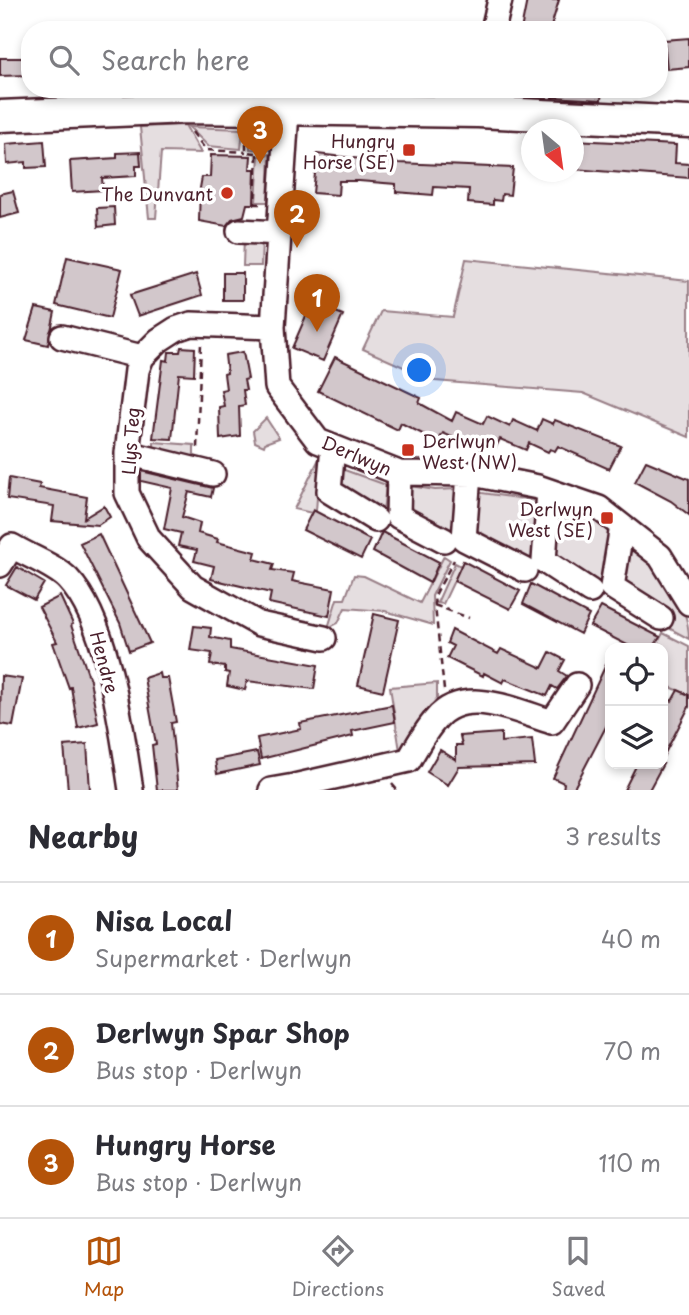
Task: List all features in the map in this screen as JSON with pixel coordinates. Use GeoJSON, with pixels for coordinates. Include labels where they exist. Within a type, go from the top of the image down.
{"type":"FeatureCollection","features":[{"type":"Feature","properties":{"kind":"main road"},"geometry":{"type":"LineString","coordinates":[[0,116],[187,108],[287,111],[480,101],[689,122]]}},
{"type":"Feature","properties":{"kind":"street"},"geometry":{"type":"LineString","coordinates":[[495,21],[500,0]]}},
{"type":"Feature","properties":{"kind":"street","name":"Derlwyn"},"geometry":{"type":"LineString","coordinates":[[287,111],[273,327],[277,387],[318,441],[399,473],[469,474],[549,491],[599,508],[660,556],[689,603]]}},
{"type":"Feature","properties":{"kind":"street"},"geometry":{"type":"LineString","coordinates":[[239,231],[280,233]]}},
{"type":"Feature","properties":{"kind":"street"},"geometry":{"type":"LineString","coordinates":[[62,337],[142,357],[159,340],[176,329],[204,323],[273,327]]}},
{"type":"Feature","properties":{"kind":"street","name":"Llys Teg"},"geometry":{"type":"LineString","coordinates":[[142,357],[137,370],[127,453],[127,493],[133,511],[149,539],[192,587],[259,624],[324,638]]}},
{"type":"Feature","properties":{"kind":"street"},"geometry":{"type":"LineString","coordinates":[[333,447],[329,491],[376,520]]}},
{"type":"Feature","properties":{"kind":"street"},"geometry":{"type":"LineString","coordinates":[[127,453],[205,472]]}},
{"type":"Feature","properties":{"kind":"street"},"geometry":{"type":"LineString","coordinates":[[399,473],[398,516],[449,550]]}},
{"type":"Feature","properties":{"kind":"street"},"geometry":{"type":"LineString","coordinates":[[469,474],[464,539],[525,570]]}},
{"type":"Feature","properties":{"kind":"street"},"geometry":{"type":"LineString","coordinates":[[549,491],[544,562],[590,591]]}},
{"type":"Feature","properties":{"kind":"street"},"geometry":{"type":"LineString","coordinates":[[622,526],[612,587],[661,618]]}},
{"type":"Feature","properties":{"kind":"street","name":"Hendre"},"geometry":{"type":"LineString","coordinates":[[4,550],[68,578],[96,625],[114,687],[123,781]]}},
{"type":"Feature","properties":{"kind":"street"},"geometry":{"type":"LineString","coordinates":[[287,788],[391,780],[409,760],[436,719],[451,705],[469,701],[486,703],[550,729],[577,685]]}},
{"type":"Feature","properties":{"kind":"path"},"geometry":{"type":"LineString","coordinates":[[187,108],[187,127],[206,150],[257,153]]}},
{"type":"Feature","properties":{"kind":"path"},"geometry":{"type":"LineString","coordinates":[[245,110],[246,152]]}},
{"type":"Feature","properties":{"kind":"path"},"geometry":{"type":"LineString","coordinates":[[204,323],[205,472]]}},
{"type":"Feature","properties":{"kind":"path"},"geometry":{"type":"LineString","coordinates":[[449,550],[434,604],[444,693],[451,705]]}},
{"type":"Feature","properties":{"kind":"path"},"geometry":{"type":"LineString","coordinates":[[434,604],[469,618]]}},
{"type":"Feature","properties":{"kind":"shaded area"},"geometry":{"type":"Polygon","coordinates":[[[258,124],[273,128],[273,150],[250,149],[249,127],[258,124]]]}},
{"type":"Feature","properties":{"kind":"shaded area"},"geometry":{"type":"Polygon","coordinates":[[[185,125],[201,153],[161,152],[156,218],[149,218],[140,127],[185,125]]]}},
{"type":"Feature","properties":{"kind":"shaded area"},"geometry":{"type":"Polygon","coordinates":[[[189,127],[243,129],[241,149],[208,146],[189,127]]]}},
{"type":"Feature","properties":{"kind":"shaded area"},"geometry":{"type":"Polygon","coordinates":[[[270,154],[268,202],[256,202],[259,156],[270,154]]]}},
{"type":"Feature","properties":{"kind":"shaded area"},"geometry":{"type":"Polygon","coordinates":[[[244,237],[262,238],[261,266],[243,266],[244,237]]]}},
{"type":"Feature","properties":{"kind":"shaded area"},"geometry":{"type":"Polygon","coordinates":[[[466,259],[689,281],[689,437],[583,393],[435,381],[363,349],[381,311],[453,317],[466,259]]]}},
{"type":"Feature","properties":{"kind":"shaded area"},"geometry":{"type":"Polygon","coordinates":[[[266,418],[279,438],[265,443],[264,446],[255,442],[253,431],[266,418]]]}},
{"type":"Feature","properties":{"kind":"shaded area"},"geometry":{"type":"Polygon","coordinates":[[[154,442],[194,445],[194,457],[154,448],[154,442]]]}},
{"type":"Feature","properties":{"kind":"shaded area"},"geometry":{"type":"Polygon","coordinates":[[[320,457],[316,511],[312,513],[294,509],[320,457]]]}},
{"type":"Feature","properties":{"kind":"shaded area"},"geometry":{"type":"Polygon","coordinates":[[[339,468],[386,485],[383,512],[333,481],[339,468]]]}},
{"type":"Feature","properties":{"kind":"shaded area"},"geometry":{"type":"Polygon","coordinates":[[[404,485],[435,490],[457,489],[452,533],[401,505],[404,485]]]}},
{"type":"Feature","properties":{"kind":"shaded area"},"geometry":{"type":"Polygon","coordinates":[[[475,492],[540,501],[533,563],[470,526],[475,492]]]}},
{"type":"Feature","properties":{"kind":"shaded area"},"geometry":{"type":"Polygon","coordinates":[[[557,505],[596,522],[610,533],[601,585],[551,557],[557,505]]]}},
{"type":"Feature","properties":{"kind":"shaded area"},"geometry":{"type":"Polygon","coordinates":[[[626,543],[649,563],[677,597],[688,624],[689,639],[665,626],[669,610],[621,580],[626,543]]]}},
{"type":"Feature","properties":{"kind":"shaded area"},"geometry":{"type":"Polygon","coordinates":[[[444,556],[450,560],[432,596],[433,625],[385,611],[345,608],[338,623],[328,628],[337,599],[345,599],[354,575],[364,576],[420,603],[444,556]]]}},
{"type":"Feature","properties":{"kind":"shaded area"},"geometry":{"type":"Polygon","coordinates":[[[455,563],[461,566],[443,604],[437,603],[455,563]]]}},
{"type":"Feature","properties":{"kind":"shaded area"},"geometry":{"type":"Polygon","coordinates":[[[663,633],[689,646],[689,695],[668,686],[668,643],[658,643],[663,633]]]}},
{"type":"Feature","properties":{"kind":"shaded area"},"geometry":{"type":"Polygon","coordinates":[[[437,683],[437,698],[400,751],[390,687],[437,683]]]}},
{"type":"Feature","properties":{"kind":"building"},"geometry":{"type":"Polygon","coordinates":[[[527,0],[559,0],[553,21],[523,21],[527,0]]]}},
{"type":"Feature","properties":{"kind":"building"},"geometry":{"type":"Polygon","coordinates":[[[689,38],[689,67],[668,69],[668,40],[689,38]]]}},
{"type":"Feature","properties":{"kind":"building"},"geometry":{"type":"Polygon","coordinates":[[[0,58],[21,58],[21,75],[0,76],[0,58]]]}},
{"type":"Feature","properties":{"kind":"building"},"geometry":{"type":"Polygon","coordinates":[[[568,98],[601,98],[601,100],[568,98]]]}},
{"type":"Feature","properties":{"kind":"building"},"geometry":{"type":"Polygon","coordinates":[[[44,141],[46,167],[26,168],[26,162],[7,164],[6,144],[44,141]]]}},
{"type":"Feature","properties":{"kind":"building"},"geometry":{"type":"Polygon","coordinates":[[[584,141],[676,145],[675,163],[689,164],[689,178],[584,170],[584,141]]]}},
{"type":"Feature","properties":{"kind":"building"},"geometry":{"type":"Polygon","coordinates":[[[140,152],[141,166],[136,166],[136,176],[102,178],[103,190],[72,192],[70,161],[117,158],[117,153],[140,152]]]}},
{"type":"Feature","properties":{"kind":"building"},"geometry":{"type":"Polygon","coordinates":[[[317,154],[398,163],[513,168],[510,195],[502,194],[501,201],[493,200],[493,205],[468,203],[469,189],[434,187],[433,195],[396,192],[396,184],[359,181],[339,181],[338,195],[313,193],[317,154]]]}},
{"type":"Feature","properties":{"kind":"building","name":"The Dunvant"},"geometry":{"type":"Polygon","coordinates":[[[211,155],[251,156],[250,169],[255,169],[254,204],[247,204],[244,216],[232,219],[226,226],[199,221],[202,177],[210,177],[211,155]]]}},
{"type":"Feature","properties":{"kind":"building"},"geometry":{"type":"Polygon","coordinates":[[[13,191],[19,213],[0,218],[0,194],[13,191]]]}},
{"type":"Feature","properties":{"kind":"building"},"geometry":{"type":"Polygon","coordinates":[[[114,207],[115,225],[98,227],[97,208],[114,207]]]}},
{"type":"Feature","properties":{"kind":"building"},"geometry":{"type":"Polygon","coordinates":[[[67,257],[122,269],[110,318],[56,305],[67,257]]]}},
{"type":"Feature","properties":{"kind":"building"},"geometry":{"type":"Polygon","coordinates":[[[223,273],[243,273],[243,300],[223,300],[223,273]]]}},
{"type":"Feature","properties":{"kind":"building"},"geometry":{"type":"Polygon","coordinates":[[[196,274],[202,295],[138,316],[130,295],[196,274]]]}},
{"type":"Feature","properties":{"kind":"building"},"geometry":{"type":"Polygon","coordinates":[[[312,302],[343,315],[323,361],[292,348],[312,302]]]}},
{"type":"Feature","properties":{"kind":"building"},"geometry":{"type":"Polygon","coordinates":[[[36,308],[55,312],[48,345],[26,340],[36,308]]]}},
{"type":"Feature","properties":{"kind":"building"},"geometry":{"type":"Polygon","coordinates":[[[181,347],[195,348],[194,375],[179,374],[172,439],[153,438],[163,360],[168,361],[169,352],[180,352],[181,347]]]}},
{"type":"Feature","properties":{"kind":"building"},"geometry":{"type":"Polygon","coordinates":[[[243,352],[248,379],[244,380],[245,405],[239,406],[240,436],[220,439],[219,407],[224,406],[221,390],[226,389],[224,374],[227,373],[225,355],[243,352]]]}},
{"type":"Feature","properties":{"kind":"building"},"geometry":{"type":"Polygon","coordinates":[[[335,357],[421,398],[419,403],[452,421],[456,412],[483,424],[487,416],[510,427],[513,420],[537,431],[542,419],[553,424],[555,420],[621,446],[609,469],[558,446],[555,451],[550,449],[548,452],[529,443],[526,450],[500,439],[496,447],[470,437],[467,444],[443,433],[438,442],[401,423],[398,430],[318,391],[335,357]]]}},
{"type":"Feature","properties":{"kind":"building"},"geometry":{"type":"Polygon","coordinates":[[[646,461],[689,479],[689,515],[671,501],[635,482],[646,461]]]}},
{"type":"Feature","properties":{"kind":"building"},"geometry":{"type":"Polygon","coordinates":[[[141,471],[213,488],[211,497],[189,492],[182,517],[200,523],[198,533],[218,539],[217,542],[256,552],[254,559],[274,564],[272,570],[294,573],[292,581],[334,589],[329,616],[269,603],[271,593],[211,579],[214,566],[194,561],[197,550],[178,546],[181,533],[164,529],[172,488],[141,481],[141,471]]]}},
{"type":"Feature","properties":{"kind":"building"},"geometry":{"type":"Polygon","coordinates":[[[9,478],[40,484],[39,488],[87,497],[84,518],[104,506],[110,517],[98,525],[52,521],[54,506],[7,499],[9,478]]]}},
{"type":"Feature","properties":{"kind":"building"},"geometry":{"type":"Polygon","coordinates":[[[313,510],[370,540],[361,559],[303,530],[313,510]]]}},
{"type":"Feature","properties":{"kind":"building"},"geometry":{"type":"Polygon","coordinates":[[[382,532],[439,562],[430,583],[373,552],[382,532]]]}},
{"type":"Feature","properties":{"kind":"building"},"geometry":{"type":"Polygon","coordinates":[[[99,534],[150,643],[129,651],[120,623],[80,543],[99,534]]]}},
{"type":"Feature","properties":{"kind":"building"},"geometry":{"type":"Polygon","coordinates":[[[463,561],[520,591],[510,609],[454,581],[463,561]]]}},
{"type":"Feature","properties":{"kind":"building"},"geometry":{"type":"Polygon","coordinates":[[[17,567],[44,583],[34,600],[6,585],[17,567]]]}},
{"type":"Feature","properties":{"kind":"building"},"geometry":{"type":"Polygon","coordinates":[[[531,584],[589,615],[580,634],[523,604],[531,584]]]}},
{"type":"Feature","properties":{"kind":"building"},"geometry":{"type":"Polygon","coordinates":[[[60,596],[73,624],[71,625],[90,680],[98,723],[78,728],[71,687],[69,688],[53,643],[57,642],[39,607],[60,596]]]}},
{"type":"Feature","properties":{"kind":"building"},"geometry":{"type":"Polygon","coordinates":[[[601,607],[660,637],[656,643],[623,643],[590,626],[601,607]]]}},
{"type":"Feature","properties":{"kind":"building"},"geometry":{"type":"Polygon","coordinates":[[[374,614],[399,620],[383,691],[358,685],[374,614]]]}},
{"type":"Feature","properties":{"kind":"building"},"geometry":{"type":"Polygon","coordinates":[[[194,626],[211,628],[210,637],[230,641],[230,649],[318,665],[314,689],[247,681],[245,690],[227,686],[229,673],[225,672],[225,667],[210,665],[212,653],[190,650],[194,626]]]}},
{"type":"Feature","properties":{"kind":"building"},"geometry":{"type":"Polygon","coordinates":[[[452,630],[498,654],[501,649],[542,668],[550,652],[565,660],[559,671],[567,676],[557,689],[552,686],[547,696],[505,679],[503,683],[484,673],[483,676],[447,658],[453,646],[447,643],[452,630]]]}},
{"type":"Feature","properties":{"kind":"building"},"geometry":{"type":"Polygon","coordinates":[[[605,667],[605,729],[573,790],[563,790],[564,783],[553,778],[605,667]]]}},
{"type":"Feature","properties":{"kind":"building"},"geometry":{"type":"Polygon","coordinates":[[[159,673],[160,678],[168,678],[176,722],[171,723],[178,790],[157,790],[152,745],[156,744],[144,678],[159,673]]]}},
{"type":"Feature","properties":{"kind":"building"},"geometry":{"type":"Polygon","coordinates":[[[1,676],[22,679],[13,726],[0,724],[1,676]]]}},
{"type":"Feature","properties":{"kind":"building"},"geometry":{"type":"Polygon","coordinates":[[[678,690],[689,695],[689,707],[668,747],[668,699],[672,701],[678,690]]]}},
{"type":"Feature","properties":{"kind":"building"},"geometry":{"type":"Polygon","coordinates":[[[392,705],[395,722],[352,731],[353,736],[261,759],[257,738],[301,729],[300,723],[392,705]]]}},
{"type":"Feature","properties":{"kind":"building"},"geometry":{"type":"Polygon","coordinates":[[[501,733],[501,742],[532,739],[535,765],[459,767],[448,785],[427,772],[440,750],[456,760],[456,745],[462,745],[460,736],[501,733]]]}},
{"type":"Feature","properties":{"kind":"building"},"geometry":{"type":"Polygon","coordinates":[[[87,744],[90,790],[68,790],[64,746],[87,744]]]}},
{"type":"Feature","properties":{"kind":"building"},"geometry":{"type":"Polygon","coordinates":[[[257,752],[260,765],[217,774],[215,760],[257,752]]]}},
{"type":"Feature","properties":{"kind":"building"},"geometry":{"type":"Polygon","coordinates":[[[634,769],[660,769],[649,790],[624,790],[634,769]]]}},
{"type":"Feature","properties":{"kind":"place","name":"Hungry Horse (SE)"},"geometry":{"type":"Point","coordinates":[409,150]}},
{"type":"Feature","properties":{"kind":"place","name":"Hungry Horse"},"geometry":{"type":"Point","coordinates":[260,164]}},
{"type":"Feature","properties":{"kind":"place","name":"The Dunvant"},"geometry":{"type":"Point","coordinates":[227,193]}},
{"type":"Feature","properties":{"kind":"place","name":"Derlwyn Spar Shop"},"geometry":{"type":"Point","coordinates":[297,248]}},
{"type":"Feature","properties":{"kind":"place","name":"Nisa Local"},"geometry":{"type":"Point","coordinates":[317,332]}},
{"type":"Feature","properties":{"kind":"place","name":"Derlwyn West (NW)"},"geometry":{"type":"Point","coordinates":[408,450]}},
{"type":"Feature","properties":{"kind":"place","name":"Derlwyn West (SE)"},"geometry":{"type":"Point","coordinates":[607,518]}}]}
